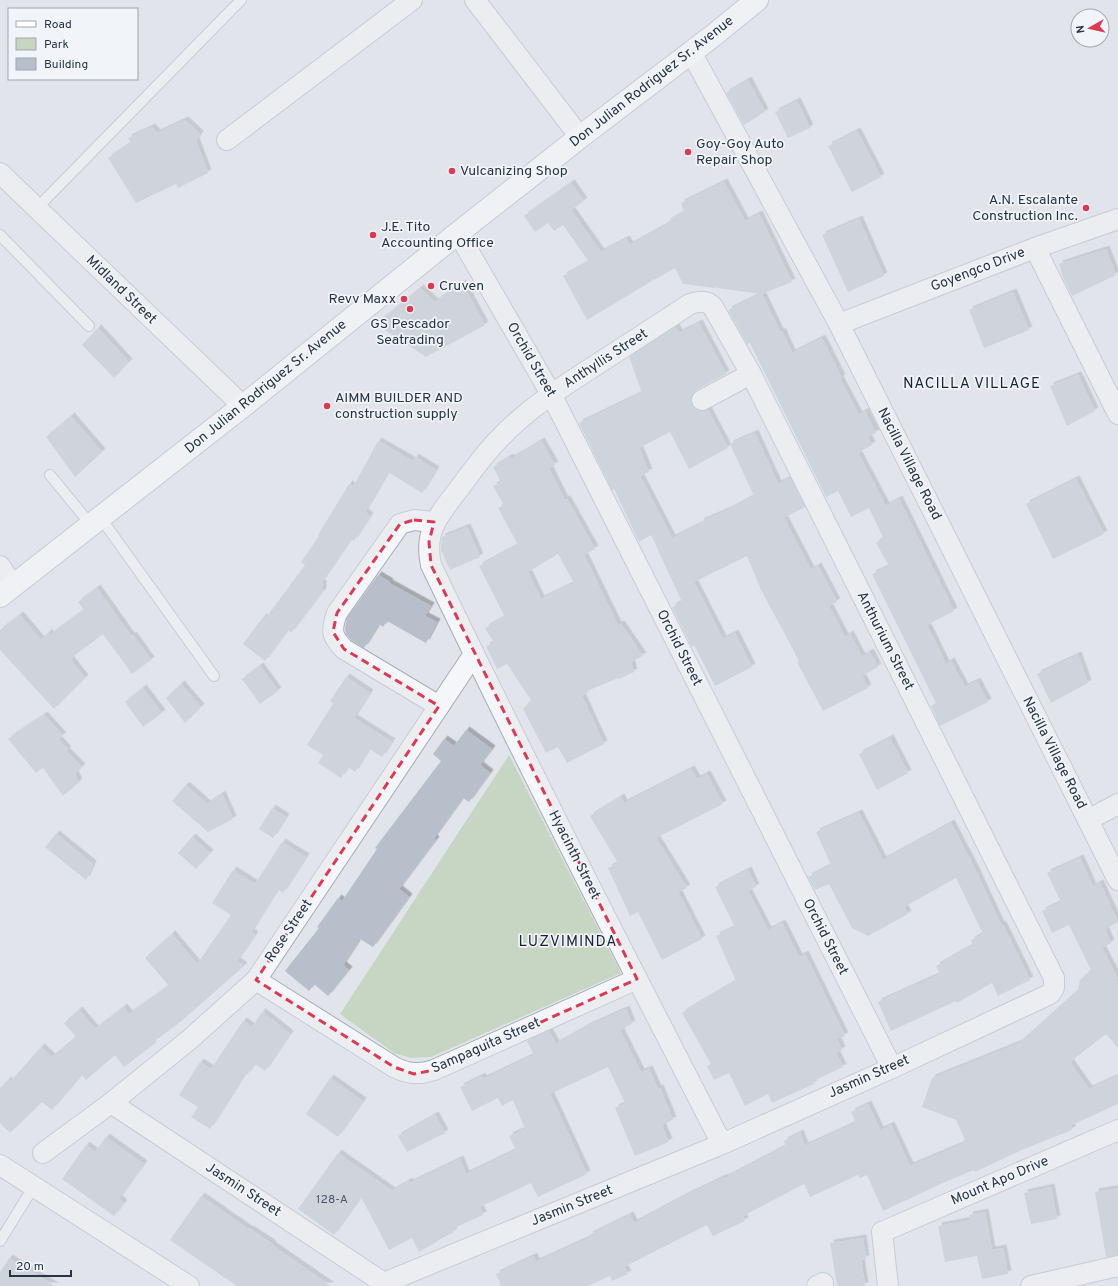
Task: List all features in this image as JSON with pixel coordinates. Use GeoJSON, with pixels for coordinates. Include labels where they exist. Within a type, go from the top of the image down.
{"type":"FeatureCollection","features":[{"type":"Feature","properties":{"kind":"main road","name":"Don Julian Rodriguez Sr. Avenue"},"geometry":{"type":"LineString","coordinates":[[6,591],[243,406],[458,233],[757,0]]}},
{"type":"Feature","properties":{"kind":"street"},"geometry":{"type":"LineString","coordinates":[[227,140],[412,0]]}},
{"type":"Feature","properties":{"kind":"street"},"geometry":{"type":"LineString","coordinates":[[475,0],[580,137]]}},
{"type":"Feature","properties":{"kind":"street","name":"Nacilla Village Road"},"geometry":{"type":"LineString","coordinates":[[691,52],[838,324],[1117,875]]}},
{"type":"Feature","properties":{"kind":"street","name":"Midland Street"},"geometry":{"type":"LineString","coordinates":[[0,173],[243,406]]}},
{"type":"Feature","properties":{"kind":"street","name":"Goyengco Drive"},"geometry":{"type":"LineString","coordinates":[[838,324],[1035,248],[1118,219]]}},
{"type":"Feature","properties":{"kind":"street","name":"Orchid Street"},"geometry":{"type":"LineString","coordinates":[[458,233],[551,394],[892,1068]]}},
{"type":"Feature","properties":{"kind":"street"},"geometry":{"type":"LineString","coordinates":[[1035,248],[1118,414]]}},
{"type":"Feature","properties":{"kind":"street","name":"Anthyllis Street"},"geometry":{"type":"LineString","coordinates":[[431,565],[428,553],[434,522],[498,439],[551,394],[690,304],[704,302]]}},
{"type":"Feature","properties":{"kind":"street","name":"Anthurium Street"},"geometry":{"type":"LineString","coordinates":[[704,302],[710,303],[714,307],[751,374],[1054,978],[1054,988]]}},
{"type":"Feature","properties":{"kind":"street"},"geometry":{"type":"LineString","coordinates":[[702,400],[751,374]]}},
{"type":"Feature","properties":{"kind":"street"},"geometry":{"type":"LineString","coordinates":[[434,522],[414,520],[400,524],[337,613],[333,623],[333,632],[337,642],[344,649],[439,706]]}},
{"type":"Feature","properties":{"kind":"street","name":"Hyacinth Street"},"geometry":{"type":"LineString","coordinates":[[431,565],[637,979],[722,1144]]}},
{"type":"Feature","properties":{"kind":"street"},"geometry":{"type":"LineString","coordinates":[[0,566],[6,591]]}},
{"type":"Feature","properties":{"kind":"street","name":"Rose Street"},"geometry":{"type":"LineString","coordinates":[[43,1153],[111,1103],[189,1040],[256,980],[474,654]]}},
{"type":"Feature","properties":{"kind":"street"},"geometry":{"type":"LineString","coordinates":[[1088,820],[1118,804]]}},
{"type":"Feature","properties":{"kind":"street","name":"Sampaguita Street"},"geometry":{"type":"LineString","coordinates":[[256,980],[394,1067],[403,1072],[414,1074],[434,1070],[637,979]]}},
{"type":"Feature","properties":{"kind":"street","name":"Jasmin Street"},"geometry":{"type":"LineString","coordinates":[[111,1103],[384,1283],[722,1144],[892,1068],[1050,994],[1054,988]]}},
{"type":"Feature","properties":{"kind":"street","name":"Mount Apo Drive"},"geometry":{"type":"LineString","coordinates":[[888,1286],[882,1232],[1118,1130]]}},
{"type":"Feature","properties":{"kind":"street"},"geometry":{"type":"LineString","coordinates":[[0,1165],[190,1286]]}},
{"type":"Feature","properties":{"kind":"street"},"geometry":{"type":"LineString","coordinates":[[1031,1286],[1118,1266]]}},
{"type":"Feature","properties":{"kind":"lane"},"geometry":{"type":"LineString","coordinates":[[36,209],[240,0]]}},
{"type":"Feature","properties":{"kind":"lane"},"geometry":{"type":"LineString","coordinates":[[0,235],[89,326]]}},
{"type":"Feature","properties":{"kind":"lane"},"geometry":{"type":"LineString","coordinates":[[50,475],[96,521],[214,676]]}},
{"type":"Feature","properties":{"kind":"lane"},"geometry":{"type":"LineString","coordinates":[[0,1241],[34,1186]]}},
{"type":"Feature","properties":{"kind":"highlighted area"},"geometry":{"type":"Polygon","coordinates":[[[414,520],[434,522],[429,542],[431,565],[637,979],[434,1070],[414,1074],[394,1067],[256,980],[439,706],[344,649],[333,632],[337,613],[400,524],[414,520]]]}},
{"type":"Feature","properties":{"kind":"green space"},"geometry":{"type":"Polygon","coordinates":[[[509,755],[621,973],[431,1057],[411,1058],[394,1053],[340,1014],[509,755]]]}},
{"type":"Feature","properties":{"kind":"building"},"geometry":{"type":"Polygon","coordinates":[[[748,80],[765,112],[744,125],[726,93],[748,80]]]}},
{"type":"Feature","properties":{"kind":"building"},"geometry":{"type":"Polygon","coordinates":[[[797,101],[810,128],[788,138],[775,112],[797,101]]]}},
{"type":"Feature","properties":{"kind":"building"},"geometry":{"type":"Polygon","coordinates":[[[185,120],[200,134],[196,141],[208,173],[178,188],[176,184],[136,203],[108,158],[131,143],[128,138],[152,127],[157,133],[185,120]]]}},
{"type":"Feature","properties":{"kind":"building"},"geometry":{"type":"Polygon","coordinates":[[[857,131],[881,177],[852,192],[828,146],[857,131]]]}},
{"type":"Feature","properties":{"kind":"building"},"geometry":{"type":"Polygon","coordinates":[[[724,182],[745,221],[759,214],[792,282],[762,294],[780,332],[782,331],[792,353],[822,338],[842,378],[840,379],[859,415],[865,411],[876,433],[868,437],[872,445],[858,453],[886,506],[899,499],[954,611],[927,625],[946,664],[951,661],[965,687],[977,681],[988,702],[940,726],[931,706],[936,703],[872,574],[889,566],[876,543],[883,537],[869,508],[851,517],[838,491],[826,497],[750,343],[747,344],[728,310],[761,294],[717,288],[716,286],[715,288],[683,284],[675,268],[654,280],[651,279],[652,281],[587,320],[563,276],[589,262],[563,225],[554,231],[548,223],[535,232],[524,216],[571,183],[584,201],[571,210],[601,252],[626,239],[630,245],[668,224],[667,222],[684,212],[681,203],[724,182]]]}},
{"type":"Feature","properties":{"kind":"building"},"geometry":{"type":"Polygon","coordinates":[[[859,219],[884,276],[848,292],[822,235],[859,219]]]}},
{"type":"Feature","properties":{"kind":"building"},"geometry":{"type":"Polygon","coordinates":[[[1106,249],[1116,275],[1072,296],[1063,278],[1059,264],[1106,249]]]}},
{"type":"Feature","properties":{"kind":"building"},"geometry":{"type":"Polygon","coordinates":[[[462,283],[485,325],[426,357],[376,324],[420,288],[435,302],[462,283]]]}},
{"type":"Feature","properties":{"kind":"building"},"geometry":{"type":"Polygon","coordinates":[[[1013,292],[1029,330],[984,348],[969,310],[1013,292]]]}},
{"type":"Feature","properties":{"kind":"building"},"geometry":{"type":"Polygon","coordinates":[[[699,323],[726,374],[696,390],[692,394],[692,405],[696,410],[708,410],[728,448],[689,469],[670,432],[639,448],[649,472],[640,476],[672,538],[701,524],[700,522],[728,510],[754,496],[730,444],[755,433],[778,484],[790,478],[805,507],[784,518],[811,570],[818,566],[837,602],[829,606],[845,637],[850,634],[862,657],[870,652],[878,667],[862,676],[868,688],[823,711],[797,662],[799,661],[761,590],[747,556],[694,582],[723,639],[735,633],[752,667],[715,686],[694,645],[692,647],[672,607],[682,602],[651,535],[639,542],[614,489],[612,490],[579,423],[642,393],[629,357],[676,327],[679,333],[699,323]]]}},
{"type":"Feature","properties":{"kind":"building"},"geometry":{"type":"Polygon","coordinates":[[[98,328],[129,362],[114,378],[82,345],[98,328]]]}},
{"type":"Feature","properties":{"kind":"building"},"geometry":{"type":"Polygon","coordinates":[[[1078,375],[1095,411],[1067,426],[1050,386],[1078,375]]]}},
{"type":"Feature","properties":{"kind":"building"},"geometry":{"type":"Polygon","coordinates":[[[71,416],[102,452],[75,477],[46,437],[71,416]]]}},
{"type":"Feature","properties":{"kind":"building"},"geometry":{"type":"Polygon","coordinates":[[[378,441],[413,461],[415,457],[436,470],[422,493],[388,472],[365,512],[370,516],[354,541],[351,539],[321,583],[323,584],[323,591],[291,633],[288,630],[265,661],[243,644],[263,617],[265,619],[305,565],[301,562],[319,536],[318,535],[349,484],[353,487],[378,441]]]}},
{"type":"Feature","properties":{"kind":"building"},"geometry":{"type":"Polygon","coordinates":[[[541,441],[555,465],[549,468],[565,500],[567,499],[595,549],[584,555],[618,625],[621,624],[643,656],[631,662],[634,672],[587,691],[588,693],[582,696],[604,744],[567,763],[558,747],[546,753],[523,709],[531,700],[507,664],[497,669],[486,646],[494,643],[485,628],[505,617],[479,566],[518,545],[498,508],[504,505],[493,486],[501,482],[493,467],[510,457],[511,459],[541,441]],[[558,554],[528,572],[541,599],[574,583],[558,554]]]}},
{"type":"Feature","properties":{"kind":"building"},"geometry":{"type":"Polygon","coordinates":[[[1076,479],[1104,534],[1053,559],[1026,504],[1076,479]]]}},
{"type":"Feature","properties":{"kind":"building"},"geometry":{"type":"Polygon","coordinates":[[[467,527],[480,557],[450,570],[441,550],[442,537],[467,527]]]}},
{"type":"Feature","properties":{"kind":"building"},"geometry":{"type":"Polygon","coordinates":[[[378,575],[390,582],[389,583],[431,606],[425,616],[437,622],[426,643],[387,621],[383,627],[379,624],[364,648],[351,640],[346,634],[345,629],[347,618],[378,575]]]}},
{"type":"Feature","properties":{"kind":"building"},"geometry":{"type":"Polygon","coordinates":[[[97,588],[131,636],[133,635],[151,660],[132,674],[103,634],[70,659],[85,678],[54,709],[0,650],[0,630],[20,615],[41,640],[49,632],[50,635],[84,610],[78,602],[97,588]]]}},
{"type":"Feature","properties":{"kind":"building"},"geometry":{"type":"Polygon","coordinates":[[[1078,655],[1088,683],[1051,703],[1037,674],[1078,655]]]}},
{"type":"Feature","properties":{"kind":"building"},"geometry":{"type":"Polygon","coordinates":[[[260,666],[278,691],[260,704],[242,679],[260,666]]]}},
{"type":"Feature","properties":{"kind":"building"},"geometry":{"type":"Polygon","coordinates":[[[346,677],[370,693],[354,718],[392,742],[382,757],[369,749],[355,772],[348,767],[341,778],[318,763],[323,755],[307,745],[333,704],[330,701],[346,677]]]}},
{"type":"Feature","properties":{"kind":"building"},"geometry":{"type":"Polygon","coordinates":[[[181,684],[201,707],[185,723],[166,698],[181,684]]]}},
{"type":"Feature","properties":{"kind":"building"},"geometry":{"type":"Polygon","coordinates":[[[143,688],[162,713],[143,727],[125,702],[143,688]]]}},
{"type":"Feature","properties":{"kind":"building"},"geometry":{"type":"Polygon","coordinates":[[[44,715],[63,736],[58,739],[68,750],[66,751],[82,767],[75,774],[79,782],[63,796],[43,768],[36,773],[8,739],[44,715]]]}},
{"type":"Feature","properties":{"kind":"building"},"geometry":{"type":"Polygon","coordinates":[[[466,730],[492,749],[480,765],[490,773],[469,802],[463,798],[434,838],[436,840],[399,889],[409,897],[373,947],[360,939],[343,965],[349,970],[328,996],[314,984],[309,991],[285,971],[319,928],[317,927],[338,898],[342,901],[377,849],[375,848],[441,761],[433,754],[444,739],[454,746],[466,730]]]}},
{"type":"Feature","properties":{"kind":"building"},"geometry":{"type":"Polygon","coordinates":[[[890,738],[908,773],[877,790],[859,754],[890,738]]]}},
{"type":"Feature","properties":{"kind":"building"},"geometry":{"type":"Polygon","coordinates":[[[691,769],[697,779],[707,774],[723,804],[656,838],[687,888],[678,892],[702,939],[662,960],[638,912],[630,916],[608,868],[618,863],[590,816],[621,797],[624,803],[691,769]]]}},
{"type":"Feature","properties":{"kind":"building"},"geometry":{"type":"Polygon","coordinates":[[[186,785],[207,804],[222,794],[233,819],[208,832],[172,801],[186,785]]]}},
{"type":"Feature","properties":{"kind":"building"},"geometry":{"type":"Polygon","coordinates":[[[272,808],[286,817],[273,838],[259,829],[272,808]]]}},
{"type":"Feature","properties":{"kind":"building"},"geometry":{"type":"Polygon","coordinates":[[[859,813],[883,860],[951,823],[1030,980],[998,996],[992,983],[957,1003],[956,1001],[891,1031],[878,1002],[940,974],[936,966],[973,945],[971,940],[983,934],[956,878],[904,907],[908,914],[868,936],[852,928],[829,884],[815,890],[808,877],[831,865],[816,832],[859,813]]]}},
{"type":"Feature","properties":{"kind":"building"},"geometry":{"type":"Polygon","coordinates":[[[56,834],[93,864],[86,880],[45,847],[56,834]]]}},
{"type":"Feature","properties":{"kind":"building"},"geometry":{"type":"Polygon","coordinates":[[[192,837],[210,853],[196,869],[178,853],[192,837]]]}},
{"type":"Feature","properties":{"kind":"building"},"geometry":{"type":"Polygon","coordinates":[[[282,842],[306,857],[283,893],[278,889],[251,932],[255,935],[237,961],[244,966],[179,1023],[152,1043],[153,1045],[124,1067],[115,1055],[86,1080],[82,1075],[52,1110],[42,1102],[10,1133],[0,1123],[0,1088],[8,1080],[10,1082],[41,1047],[52,1057],[76,1037],[64,1023],[79,1010],[95,1029],[124,1007],[129,1014],[169,986],[145,958],[172,934],[197,964],[231,915],[212,903],[233,870],[255,884],[282,842]]]}},
{"type":"Feature","properties":{"kind":"building"},"geometry":{"type":"Polygon","coordinates":[[[1080,858],[1093,887],[1100,883],[1118,922],[1105,929],[1111,943],[1102,948],[1118,979],[1118,1048],[1106,1034],[1070,1062],[1089,1089],[1118,1076],[1118,1104],[1072,1125],[1072,1130],[1024,1149],[975,1172],[974,1170],[945,1182],[883,1211],[867,1175],[860,1178],[858,1175],[810,1197],[804,1184],[743,1216],[745,1221],[713,1236],[707,1225],[624,1267],[628,1274],[612,1281],[610,1276],[588,1286],[501,1286],[496,1274],[534,1256],[536,1262],[591,1237],[589,1235],[630,1215],[634,1223],[786,1146],[784,1141],[800,1133],[805,1146],[856,1123],[851,1112],[868,1104],[880,1130],[891,1125],[910,1166],[962,1144],[961,1142],[965,1140],[956,1120],[922,1107],[932,1078],[1019,1043],[1078,990],[1080,980],[1091,970],[1069,925],[1052,933],[1042,911],[1061,902],[1047,873],[1080,858]]]}},
{"type":"Feature","properties":{"kind":"building"},"geometry":{"type":"Polygon","coordinates":[[[748,870],[756,887],[748,891],[768,930],[782,923],[799,957],[805,954],[845,1036],[837,1039],[842,1050],[836,1053],[843,1067],[813,1081],[814,1084],[772,1103],[768,1094],[745,1106],[729,1073],[714,1080],[707,1066],[711,1064],[682,1013],[736,981],[716,936],[735,927],[715,887],[748,870]]]}},
{"type":"Feature","properties":{"kind":"building"},"geometry":{"type":"Polygon","coordinates":[[[626,1009],[632,1024],[620,1030],[641,1072],[649,1069],[658,1089],[660,1088],[673,1120],[662,1125],[669,1142],[635,1156],[615,1108],[625,1103],[608,1067],[550,1094],[587,1174],[538,1197],[531,1183],[480,1207],[483,1215],[452,1229],[454,1232],[419,1252],[412,1238],[389,1250],[361,1197],[334,1235],[298,1209],[338,1153],[392,1191],[409,1181],[410,1183],[460,1159],[466,1174],[516,1150],[509,1136],[525,1129],[513,1100],[502,1106],[498,1098],[472,1111],[460,1087],[482,1076],[483,1079],[534,1055],[527,1041],[549,1031],[556,1044],[588,1026],[626,1009]]]}},
{"type":"Feature","properties":{"kind":"building"},"geometry":{"type":"Polygon","coordinates":[[[262,1012],[290,1034],[265,1071],[255,1064],[247,1075],[245,1074],[210,1129],[191,1117],[198,1107],[179,1095],[200,1062],[211,1069],[243,1021],[252,1027],[262,1012]]]}},
{"type":"Feature","properties":{"kind":"building"},"geometry":{"type":"Polygon","coordinates":[[[330,1078],[363,1101],[338,1137],[306,1114],[330,1078]]]}},
{"type":"Feature","properties":{"kind":"building"},"geometry":{"type":"Polygon","coordinates":[[[435,1115],[445,1133],[407,1152],[398,1136],[435,1115]]]}},
{"type":"Feature","properties":{"kind":"building"},"geometry":{"type":"Polygon","coordinates":[[[106,1137],[144,1164],[119,1199],[124,1203],[114,1216],[62,1179],[86,1145],[95,1152],[106,1137]]]}},
{"type":"Feature","properties":{"kind":"building"},"geometry":{"type":"Polygon","coordinates":[[[1051,1187],[1057,1219],[1031,1224],[1024,1193],[1051,1187]]]}},
{"type":"Feature","properties":{"kind":"building"},"geometry":{"type":"Polygon","coordinates":[[[1118,1188],[1118,1255],[1106,1257],[1095,1192],[1118,1188]]]}},
{"type":"Feature","properties":{"kind":"building"},"geometry":{"type":"Polygon","coordinates":[[[201,1196],[273,1244],[272,1245],[331,1286],[237,1286],[170,1240],[201,1196]]]}},
{"type":"Feature","properties":{"kind":"building"},"geometry":{"type":"Polygon","coordinates":[[[985,1212],[992,1250],[1003,1248],[1008,1274],[982,1279],[977,1256],[945,1262],[938,1226],[970,1220],[969,1215],[985,1212]]]}},
{"type":"Feature","properties":{"kind":"building"},"geometry":{"type":"Polygon","coordinates":[[[863,1238],[866,1259],[861,1260],[865,1286],[837,1286],[830,1243],[863,1238]]]}},
{"type":"Feature","properties":{"kind":"building"},"geometry":{"type":"Polygon","coordinates":[[[9,1258],[55,1286],[0,1286],[0,1272],[9,1258]]]}},
{"type":"Feature","properties":{"kind":"place","name":"Goy-Goy Auto Repair Shop"},"geometry":{"type":"Point","coordinates":[688,152]}},
{"type":"Feature","properties":{"kind":"place","name":"Vulcanizing Shop"},"geometry":{"type":"Point","coordinates":[452,171]}},
{"type":"Feature","properties":{"kind":"place","name":"A.N. Escalante Construction Inc."},"geometry":{"type":"Point","coordinates":[1086,208]}},
{"type":"Feature","properties":{"kind":"place","name":"J.E. Tito Accounting Office"},"geometry":{"type":"Point","coordinates":[373,235]}},
{"type":"Feature","properties":{"kind":"place","name":"Cruven"},"geometry":{"type":"Point","coordinates":[431,286]}},
{"type":"Feature","properties":{"kind":"place","name":"Revv Maxx"},"geometry":{"type":"Point","coordinates":[404,299]}},
{"type":"Feature","properties":{"kind":"place","name":"GS Pescador Seatrading"},"geometry":{"type":"Point","coordinates":[410,309]}},
{"type":"Feature","properties":{"kind":"place","name":"AIMM BUILDER AND construction supply"},"geometry":{"type":"Point","coordinates":[327,406]}},
{"type":"Feature","properties":{"kind":"district","name":"NACILLA VILLAGE"},"geometry":{"type":"Point","coordinates":[972,384]}},
{"type":"Feature","properties":{"kind":"district","name":"LUZVIMINDA"},"geometry":{"type":"Point","coordinates":[568,942]}}]}
